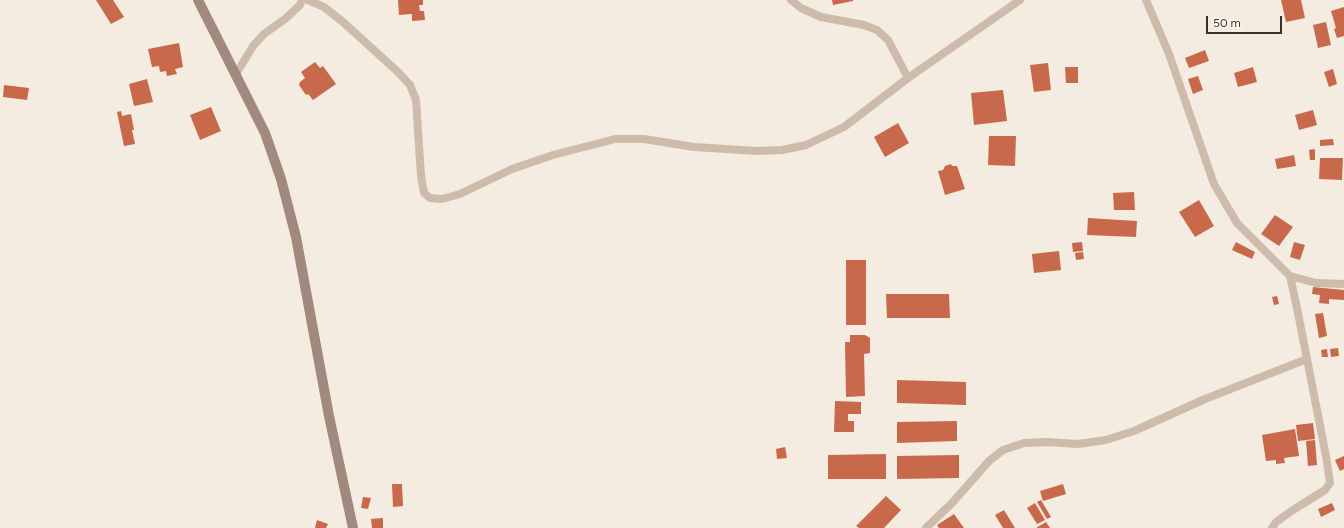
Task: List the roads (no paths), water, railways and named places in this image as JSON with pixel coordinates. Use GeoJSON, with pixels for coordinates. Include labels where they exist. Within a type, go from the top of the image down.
{"type":"FeatureCollection","features":[{"type":"Feature","properties":{"kind":"main road"},"geometry":{"type":"LineString","coordinates":[[198,0],[265,133],[283,186],[296,237],[328,416],[353,528]]}},
{"type":"Feature","properties":{"kind":"street"},"geometry":{"type":"LineString","coordinates":[[236,74],[253,46],[264,34],[285,19],[300,5],[302,0]]}},
{"type":"Feature","properties":{"kind":"street"},"geometry":{"type":"LineString","coordinates":[[308,0],[324,8],[343,22],[398,72],[410,85],[416,100],[420,176],[424,193],[430,198],[442,199],[460,194],[512,169],[553,154],[615,139],[644,139],[694,147],[758,151],[782,150],[806,145],[844,127],[908,78],[1020,0]]}},
{"type":"Feature","properties":{"kind":"street"},"geometry":{"type":"LineString","coordinates":[[791,0],[801,8],[821,17],[864,25],[877,30],[888,40],[908,78]]}},
{"type":"Feature","properties":{"kind":"street"},"geometry":{"type":"LineString","coordinates":[[1146,0],[1170,54],[1214,184],[1237,223],[1290,276],[1316,283],[1344,284]]}},
{"type":"Feature","properties":{"kind":"street"},"geometry":{"type":"LineString","coordinates":[[1272,528],[1276,522],[1325,490],[1330,483],[1308,359],[1290,276]]}},
{"type":"Feature","properties":{"kind":"street"},"geometry":{"type":"LineString","coordinates":[[926,528],[952,503],[989,461],[1003,450],[1024,443],[1048,442],[1078,444],[1106,440],[1134,431],[1205,399],[1308,359]]}}]}
